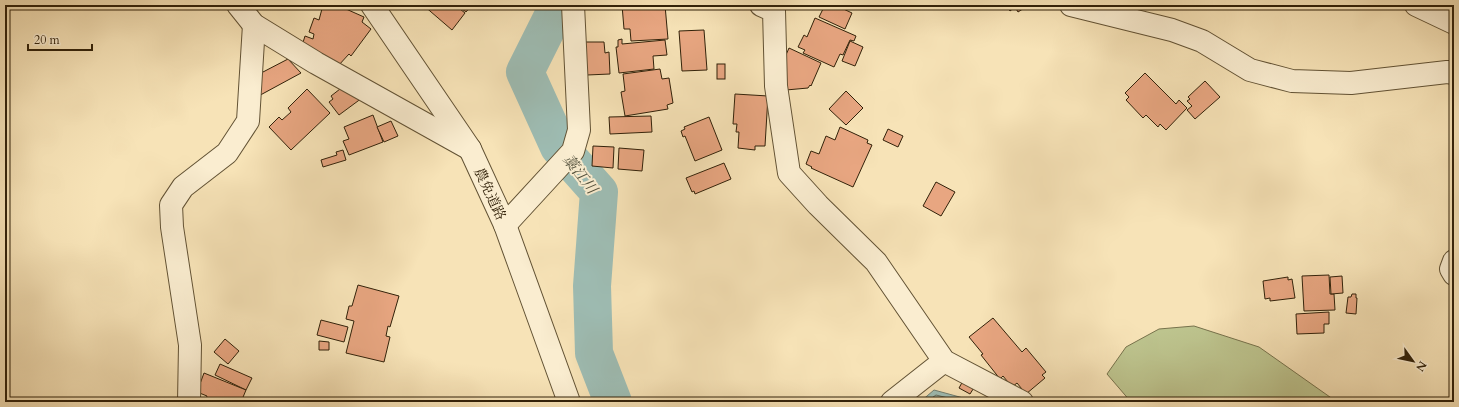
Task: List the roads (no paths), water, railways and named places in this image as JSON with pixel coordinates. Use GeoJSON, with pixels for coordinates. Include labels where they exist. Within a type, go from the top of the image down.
{"type":"FeatureCollection","features":[{"type":"Feature","properties":{"kind":"street"},"geometry":{"type":"LineString","coordinates":[[238,5],[254,25],[316,63],[470,149]]}},
{"type":"Feature","properties":{"kind":"street","name":"農免道路"},"geometry":{"type":"LineString","coordinates":[[372,5],[470,149],[505,225],[569,402]]}},
{"type":"Feature","properties":{"kind":"street"},"geometry":{"type":"LineString","coordinates":[[505,225],[569,156],[579,130],[572,5]]}},
{"type":"Feature","properties":{"kind":"street"},"geometry":{"type":"LineString","coordinates":[[761,5],[774,11],[776,86],[788,173],[876,262],[944,361],[1022,402]]}},
{"type":"Feature","properties":{"kind":"street"},"geometry":{"type":"LineString","coordinates":[[1071,5],[1172,30],[1202,41],[1250,70],[1292,82],[1351,83],[1447,72],[1454,73]]}},
{"type":"Feature","properties":{"kind":"street"},"geometry":{"type":"LineString","coordinates":[[1416,5],[1454,23]]}},
{"type":"Feature","properties":{"kind":"street"},"geometry":{"type":"LineString","coordinates":[[189,402],[190,345],[172,227],[171,205],[183,187],[227,153],[248,121],[254,25]]}},
{"type":"Feature","properties":{"kind":"street"},"geometry":{"type":"LineString","coordinates":[[1454,261],[1451,269],[1454,274]]}},
{"type":"Feature","properties":{"kind":"street"},"geometry":{"type":"LineString","coordinates":[[892,402],[944,361]]}},
{"type":"Feature","properties":{"kind":"water"},"geometry":{"type":"Polygon","coordinates":[[[934,390],[967,399],[971,402],[920,402],[934,390]]]}},
{"type":"Feature","properties":{"kind":"waterway","name":"藁江川"},"geometry":{"type":"LineString","coordinates":[[553,5],[554,14],[525,72],[559,147],[599,192],[592,286],[594,353],[613,402]]}}]}
